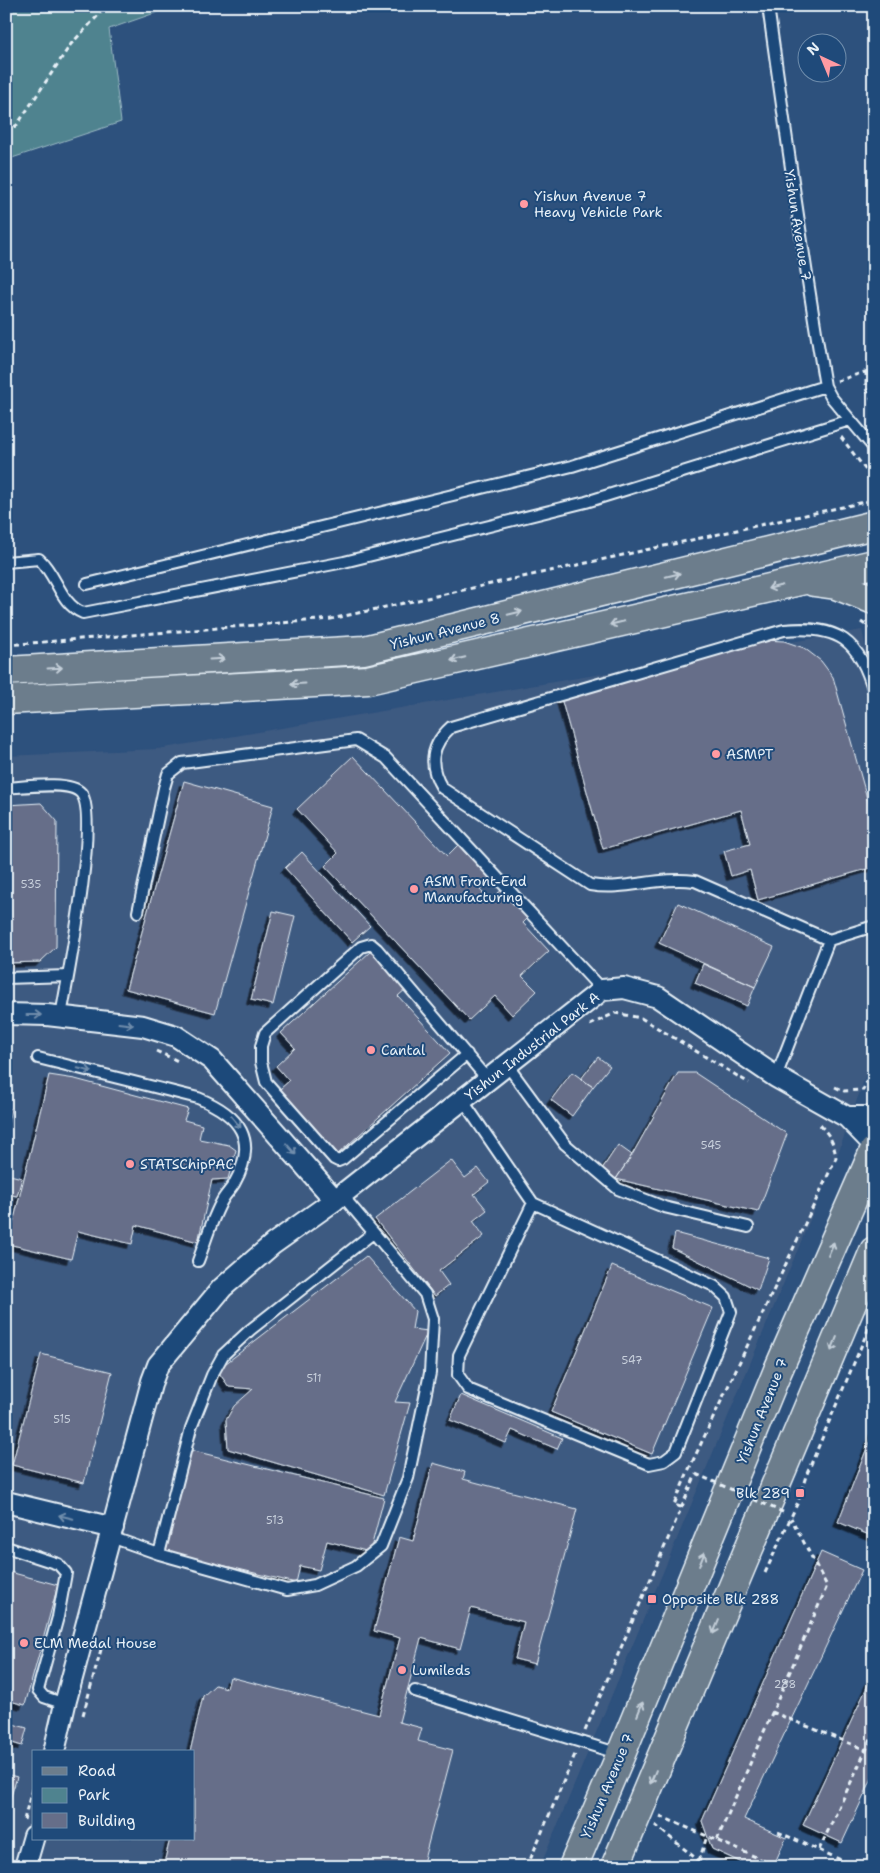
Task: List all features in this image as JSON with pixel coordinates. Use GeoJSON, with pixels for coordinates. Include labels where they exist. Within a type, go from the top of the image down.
{"type":"FeatureCollection","features":[{"type":"Feature","properties":{"kind":"main road","name":"Yishun Avenue 8"},"geometry":{"type":"LineString","coordinates":[[6,671],[364,650],[874,525]]}},
{"type":"Feature","properties":{"kind":"main road"},"geometry":{"type":"LineString","coordinates":[[6,700],[368,680],[874,564]]}},
{"type":"Feature","properties":{"kind":"main road"},"geometry":{"type":"LineString","coordinates":[[803,580],[836,585],[867,611]]}},
{"type":"Feature","properties":{"kind":"main road","name":"Yishun Avenue 7"},"geometry":{"type":"LineString","coordinates":[[572,1867],[621,1754],[778,1370],[874,1151]]}},
{"type":"Feature","properties":{"kind":"main road"},"geometry":{"type":"LineString","coordinates":[[615,1867],[848,1308],[874,1251]]}},
{"type":"Feature","properties":{"kind":"main road"},"geometry":{"type":"LineString","coordinates":[[812,1294],[848,1308]]}},
{"type":"Feature","properties":{"kind":"street","name":"Yishun Industrial Park A"},"geometry":{"type":"LineString","coordinates":[[54,1750],[65,1704],[152,1381],[158,1365],[222,1288],[273,1244],[338,1198],[602,990],[624,988],[658,997],[776,1077],[847,1117],[874,1145]]}},
{"type":"Feature","properties":{"kind":"street"},"geometry":{"type":"LineString","coordinates":[[6,1014],[61,1016],[143,1026],[176,1036],[212,1060],[338,1198]]}},
{"type":"Feature","properties":{"kind":"street","name":"Yishun Industrial Park A"},"geometry":{"type":"LineString","coordinates":[[847,1117],[874,1117]]}},
{"type":"Feature","properties":{"kind":"street"},"geometry":{"type":"LineString","coordinates":[[7,1504],[112,1532]]}},
{"type":"Feature","properties":{"kind":"street"},"geometry":{"type":"LineString","coordinates":[[25,1867],[33,1840]]}},
{"type":"Feature","properties":{"kind":"lane","name":"Yishun Avenue 7"},"geometry":{"type":"LineString","coordinates":[[768,6],[792,184],[802,235],[807,280],[825,386],[874,448]]}},
{"type":"Feature","properties":{"kind":"lane"},"geometry":{"type":"LineString","coordinates":[[87,584],[572,466],[825,386]]}},
{"type":"Feature","properties":{"kind":"lane"},"geometry":{"type":"LineString","coordinates":[[6,562],[39,560],[46,566],[69,604],[83,613],[344,562],[586,502],[850,420]]}},
{"type":"Feature","properties":{"kind":"lane","name":"Yishun Avenue 7"},"geometry":{"type":"LineString","coordinates":[[860,431],[874,442]]}},
{"type":"Feature","properties":{"kind":"lane"},"geometry":{"type":"LineString","coordinates":[[874,692],[868,670],[858,651],[841,637],[805,628],[784,630],[451,727],[441,736],[434,748],[432,762],[435,776],[442,788],[590,885],[610,888],[675,878],[695,881],[829,940],[874,926]]}},
{"type":"Feature","properties":{"kind":"lane"},"geometry":{"type":"LineString","coordinates":[[138,912],[168,774],[182,763],[356,740],[386,758],[602,990]]}},
{"type":"Feature","properties":{"kind":"lane"},"geometry":{"type":"LineString","coordinates":[[6,788],[68,786],[80,792],[87,804],[83,883],[61,1016]]}},
{"type":"Feature","properties":{"kind":"lane"},"geometry":{"type":"LineString","coordinates":[[776,1077],[829,940]]}},
{"type":"Feature","properties":{"kind":"lane"},"geometry":{"type":"LineString","coordinates":[[467,1054],[344,1159],[338,1161],[334,1159],[266,1082],[261,1062],[261,1046],[265,1033],[361,947],[371,944],[378,949],[467,1054],[488,1080]]}},
{"type":"Feature","properties":{"kind":"lane"},"geometry":{"type":"LineString","coordinates":[[6,978],[68,976]]}},
{"type":"Feature","properties":{"kind":"lane"},"geometry":{"type":"LineString","coordinates":[[38,1058],[198,1098],[219,1106],[233,1118],[242,1130],[246,1153],[234,1183],[216,1212],[198,1260]]}},
{"type":"Feature","properties":{"kind":"lane"},"geometry":{"type":"LineString","coordinates":[[507,1065],[565,1144],[618,1189],[664,1207],[748,1226]]}},
{"type":"Feature","properties":{"kind":"lane"},"geometry":{"type":"LineString","coordinates":[[463,1101],[533,1203],[714,1286],[726,1297],[731,1312],[676,1452],[664,1461],[649,1464],[486,1396],[468,1388],[458,1375],[459,1355],[533,1203]]}},
{"type":"Feature","properties":{"kind":"lane"},"geometry":{"type":"LineString","coordinates":[[112,1532],[159,1554],[287,1590],[315,1585],[356,1566],[381,1546],[408,1478],[430,1373],[433,1319],[425,1294],[373,1233],[338,1198]]}},
{"type":"Feature","properties":{"kind":"lane"},"geometry":{"type":"LineString","coordinates":[[159,1554],[191,1428],[212,1375],[223,1355],[250,1330],[373,1233]]}},
{"type":"Feature","properties":{"kind":"lane"},"geometry":{"type":"LineString","coordinates":[[6,1547],[58,1564],[66,1573],[58,1617],[38,1690],[44,1697],[65,1704]]}},
{"type":"Feature","properties":{"kind":"lane"},"geometry":{"type":"LineString","coordinates":[[415,1691],[621,1754]]}},
{"type":"Feature","properties":{"kind":"path"},"geometry":{"type":"LineString","coordinates":[[6,132],[17,125],[71,44],[107,6]]}},
{"type":"Feature","properties":{"kind":"path"},"geometry":{"type":"LineString","coordinates":[[825,386],[874,369]]}},
{"type":"Feature","properties":{"kind":"path"},"geometry":{"type":"LineString","coordinates":[[866,371],[866,389],[874,403]]}},
{"type":"Feature","properties":{"kind":"path"},"geometry":{"type":"LineString","coordinates":[[833,425],[871,477],[874,491]]}},
{"type":"Feature","properties":{"kind":"path"},"geometry":{"type":"LineString","coordinates":[[6,645],[331,619],[874,500]]}},
{"type":"Feature","properties":{"kind":"path"},"geometry":{"type":"LineString","coordinates":[[867,611],[874,631]]}},
{"type":"Feature","properties":{"kind":"path"},"geometry":{"type":"LineString","coordinates":[[863,1090],[874,1066]]}},
{"type":"Feature","properties":{"kind":"path"},"geometry":{"type":"LineString","coordinates":[[681,1507],[674,1505],[689,1469],[836,1158]]}},
{"type":"Feature","properties":{"kind":"path"},"geometry":{"type":"LineString","coordinates":[[798,1502],[806,1476],[874,1316]]}},
{"type":"Feature","properties":{"kind":"path"},"geometry":{"type":"LineString","coordinates":[[527,1867],[696,1474],[785,1513]]}},
{"type":"Feature","properties":{"kind":"path"},"geometry":{"type":"LineString","coordinates":[[716,1840],[827,1586],[790,1517]]}},
{"type":"Feature","properties":{"kind":"path"},"geometry":{"type":"LineString","coordinates":[[772,1712],[866,1750]]}},
{"type":"Feature","properties":{"kind":"path"},"geometry":{"type":"LineString","coordinates":[[819,1850],[874,1733]]}},
{"type":"Feature","properties":{"kind":"path"},"geometry":{"type":"LineString","coordinates":[[658,1815],[765,1861]]}},
{"type":"Feature","properties":{"kind":"path"},"geometry":{"type":"LineString","coordinates":[[653,1823],[699,1861],[713,1867]]}},
{"type":"Feature","properties":{"kind":"path"},"geometry":{"type":"LineString","coordinates":[[778,1832],[857,1867]]}},
{"type":"Feature","properties":{"kind":"path"},"geometry":{"type":"LineString","coordinates":[[699,1861],[707,1836]]}},
{"type":"Feature","properties":{"kind":"path"},"geometry":{"type":"LineString","coordinates":[[867,1867],[873,1856]]}},
{"type":"Feature","properties":{"kind":"shaded area"},"geometry":{"type":"Polygon","coordinates":[[[862,630],[874,687],[874,1051],[840,1148],[540,1867],[6,1867],[6,756],[158,749],[862,630]]]}},
{"type":"Feature","properties":{"kind":"green space"},"geometry":{"type":"Polygon","coordinates":[[[6,6],[175,6],[109,29],[121,122],[6,160],[6,6]]]}},
{"type":"Feature","properties":{"kind":"building","name":"ASMPT"},"geometry":{"type":"Polygon","coordinates":[[[763,640],[784,641],[804,648],[821,661],[833,677],[874,823],[874,867],[758,900],[750,870],[731,876],[724,851],[750,844],[741,810],[603,849],[561,698],[763,640]]]}},
{"type":"Feature","properties":{"kind":"building","name":"ASM Front-End Manufacturing"},"geometry":{"type":"Polygon","coordinates":[[[353,756],[447,856],[458,845],[491,880],[480,890],[490,900],[504,888],[530,916],[523,923],[549,951],[522,976],[537,991],[512,1015],[495,996],[469,1020],[325,866],[338,853],[297,809],[353,756]]]}},
{"type":"Feature","properties":{"kind":"building"},"geometry":{"type":"Polygon","coordinates":[[[184,781],[273,806],[215,1013],[126,989],[184,781]]]}},
{"type":"Feature","properties":{"kind":"building"},"geometry":{"type":"Polygon","coordinates":[[[41,803],[57,821],[56,947],[40,962],[6,963],[6,805],[41,803]]]}},
{"type":"Feature","properties":{"kind":"building"},"geometry":{"type":"Polygon","coordinates":[[[302,852],[370,926],[352,942],[285,868],[302,852]]]}},
{"type":"Feature","properties":{"kind":"building"},"geometry":{"type":"Polygon","coordinates":[[[678,903],[774,947],[755,987],[659,943],[678,903]]]}},
{"type":"Feature","properties":{"kind":"building"},"geometry":{"type":"Polygon","coordinates":[[[273,911],[295,916],[273,1005],[251,1000],[273,911]]]}},
{"type":"Feature","properties":{"kind":"building","name":"Cantal"},"geometry":{"type":"Polygon","coordinates":[[[371,951],[406,989],[398,996],[450,1053],[338,1154],[280,1089],[289,1081],[276,1066],[295,1048],[281,1033],[371,951]]]}},
{"type":"Feature","properties":{"kind":"building"},"geometry":{"type":"Polygon","coordinates":[[[703,964],[755,987],[747,1006],[695,983],[703,964]]]}},
{"type":"Feature","properties":{"kind":"building"},"geometry":{"type":"Polygon","coordinates":[[[598,1057],[610,1066],[593,1087],[581,1079],[598,1057]]]}},
{"type":"Feature","properties":{"kind":"building"},"geometry":{"type":"Polygon","coordinates":[[[572,1072],[593,1087],[572,1116],[551,1100],[572,1072]]]}},
{"type":"Feature","properties":{"kind":"building"},"geometry":{"type":"Polygon","coordinates":[[[678,1073],[695,1073],[787,1134],[758,1212],[616,1179],[632,1155],[678,1073]]]}},
{"type":"Feature","properties":{"kind":"building","name":"STATSChipPAC"},"geometry":{"type":"Polygon","coordinates":[[[49,1075],[75,1079],[188,1109],[184,1120],[202,1125],[199,1139],[229,1145],[236,1150],[228,1179],[212,1180],[198,1242],[136,1225],[132,1244],[78,1231],[71,1259],[8,1244],[49,1075]]]}},
{"type":"Feature","properties":{"kind":"building"},"geometry":{"type":"Polygon","coordinates":[[[6,1108],[11,1109],[6,1130],[6,1108]]]}},
{"type":"Feature","properties":{"kind":"building"},"geometry":{"type":"Polygon","coordinates":[[[618,1145],[632,1155],[616,1179],[602,1169],[618,1145]]]}},
{"type":"Feature","properties":{"kind":"building"},"geometry":{"type":"Polygon","coordinates":[[[451,1160],[465,1178],[478,1168],[489,1182],[474,1194],[487,1210],[473,1221],[484,1236],[439,1271],[449,1285],[435,1296],[375,1219],[451,1160]]]}},
{"type":"Feature","properties":{"kind":"building"},"geometry":{"type":"Polygon","coordinates":[[[6,1174],[22,1178],[17,1196],[6,1194],[6,1174]]]}},
{"type":"Feature","properties":{"kind":"building"},"geometry":{"type":"Polygon","coordinates":[[[675,1233],[769,1258],[758,1290],[672,1248],[675,1233]]]}},
{"type":"Feature","properties":{"kind":"building"},"geometry":{"type":"Polygon","coordinates":[[[366,1256],[415,1311],[412,1329],[428,1331],[395,1402],[410,1403],[384,1495],[228,1449],[226,1420],[234,1406],[253,1389],[229,1387],[217,1370],[366,1256]]]}},
{"type":"Feature","properties":{"kind":"building"},"geometry":{"type":"Polygon","coordinates":[[[612,1266],[713,1308],[652,1454],[551,1412],[612,1266]]]}},
{"type":"Feature","properties":{"kind":"building"},"geometry":{"type":"Polygon","coordinates":[[[41,1354],[112,1372],[84,1483],[12,1465],[41,1354]]]}},
{"type":"Feature","properties":{"kind":"building"},"geometry":{"type":"Polygon","coordinates":[[[461,1395],[562,1438],[557,1449],[512,1430],[506,1443],[450,1420],[461,1395]]]}},
{"type":"Feature","properties":{"kind":"building"},"geometry":{"type":"Polygon","coordinates":[[[874,1430],[874,1537],[838,1522],[874,1430]]]}},
{"type":"Feature","properties":{"kind":"building"},"geometry":{"type":"Polygon","coordinates":[[[190,1450],[384,1498],[370,1552],[327,1541],[319,1570],[300,1566],[296,1583],[164,1551],[190,1450]]]}},
{"type":"Feature","properties":{"kind":"building","name":"Lumileds"},"geometry":{"type":"Polygon","coordinates":[[[433,1463],[465,1472],[463,1479],[577,1509],[535,1664],[515,1659],[524,1622],[471,1608],[460,1649],[421,1638],[399,1722],[422,1728],[418,1741],[453,1750],[422,1867],[163,1867],[170,1840],[195,1840],[195,1750],[190,1750],[203,1696],[215,1685],[227,1688],[230,1677],[379,1715],[400,1638],[374,1631],[399,1537],[413,1541],[433,1463]]]}},
{"type":"Feature","properties":{"kind":"building"},"geometry":{"type":"Polygon","coordinates":[[[821,1552],[862,1570],[744,1819],[786,1838],[773,1867],[751,1867],[712,1849],[702,1821],[821,1552]]]}},
{"type":"Feature","properties":{"kind":"building","name":"ELM Medal House"},"geometry":{"type":"Polygon","coordinates":[[[6,1571],[58,1585],[25,1705],[6,1700],[6,1571]]]}},
{"type":"Feature","properties":{"kind":"building"},"geometry":{"type":"Polygon","coordinates":[[[874,1672],[874,1774],[842,1843],[803,1825],[874,1672]]]}},
{"type":"Feature","properties":{"kind":"building"},"geometry":{"type":"Polygon","coordinates":[[[6,1722],[27,1728],[22,1746],[6,1741],[6,1722]]]}},
{"type":"Feature","properties":{"kind":"building"},"geometry":{"type":"Polygon","coordinates":[[[6,1774],[17,1777],[6,1812],[6,1774]]]}},
{"type":"Feature","properties":{"kind":"place","name":"Yishun Avenue 7 Heavy Vehicle Park"},"geometry":{"type":"Point","coordinates":[524,204]}},
{"type":"Feature","properties":{"kind":"place","name":"ASMPT"},"geometry":{"type":"Point","coordinates":[716,754]}},
{"type":"Feature","properties":{"kind":"place","name":"ASM Front-End Manufacturing"},"geometry":{"type":"Point","coordinates":[414,889]}},
{"type":"Feature","properties":{"kind":"place","name":"Cantal"},"geometry":{"type":"Point","coordinates":[371,1050]}},
{"type":"Feature","properties":{"kind":"place","name":"STATSChipPAC"},"geometry":{"type":"Point","coordinates":[130,1164]}},
{"type":"Feature","properties":{"kind":"place","name":"Blk 289"},"geometry":{"type":"Point","coordinates":[800,1493]}},
{"type":"Feature","properties":{"kind":"place","name":"Opposite Blk 288"},"geometry":{"type":"Point","coordinates":[652,1599]}},
{"type":"Feature","properties":{"kind":"place","name":"ELM Medal House"},"geometry":{"type":"Point","coordinates":[24,1643]}},
{"type":"Feature","properties":{"kind":"place","name":"Lumileds"},"geometry":{"type":"Point","coordinates":[402,1670]}}]}
